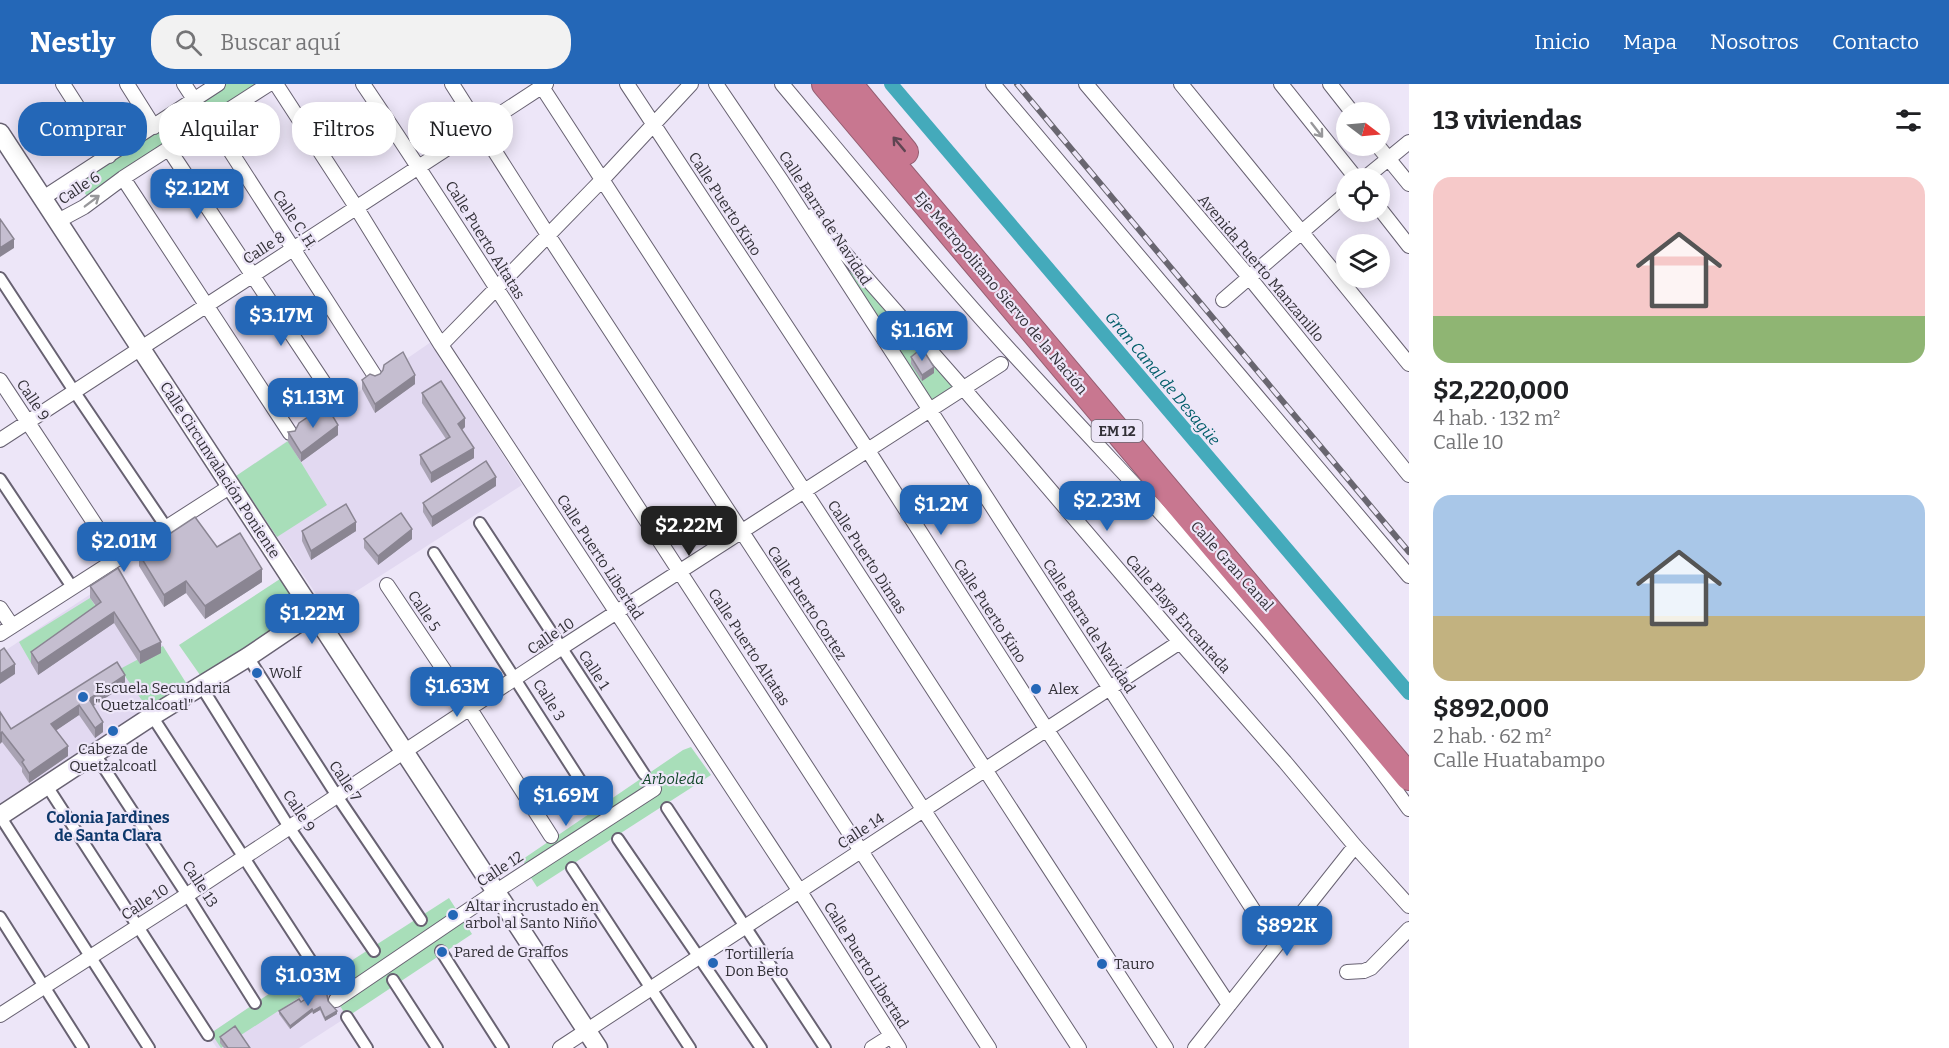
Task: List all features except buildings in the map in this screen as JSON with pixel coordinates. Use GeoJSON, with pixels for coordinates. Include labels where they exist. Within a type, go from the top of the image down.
{"type":"FeatureCollection","features":[{"type":"Feature","properties":{"kind":"highway"},"geometry":{"type":"LineString","coordinates":[[805,84],[886,182],[941,231],[962,245]]}},
{"type":"Feature","properties":{"kind":"highway","name":"Eje Metropolitano Siervo de la Nación"},"geometry":{"type":"LineString","coordinates":[[825,84],[1409,777]]}},
{"type":"Feature","properties":{"kind":"highway","name":"Eje Metropolitano Siervo de la Nación"},"geometry":{"type":"LineString","coordinates":[[849,84],[1409,752]]}},
{"type":"Feature","properties":{"kind":"street"},"geometry":{"type":"LineString","coordinates":[[63,84],[74,102]]}},
{"type":"Feature","properties":{"kind":"street"},"geometry":{"type":"LineString","coordinates":[[127,84],[153,127]]}},
{"type":"Feature","properties":{"kind":"street","name":"Calle C. H."},"geometry":{"type":"LineString","coordinates":[[184,84],[194,100]]}},
{"type":"Feature","properties":{"kind":"street","name":"Calle 6"},"geometry":{"type":"LineString","coordinates":[[147,131],[218,84]]}},
{"type":"Feature","properties":{"kind":"street","name":"Calle 6"},"geometry":{"type":"LineString","coordinates":[[241,102],[269,84]]}},
{"type":"Feature","properties":{"kind":"street","name":"Calle Puerto Libertad"},"geometry":{"type":"LineString","coordinates":[[276,84],[356,207],[441,345],[799,890],[899,1048]]}},
{"type":"Feature","properties":{"kind":"street","name":"Calle Puerto Altatas"},"geometry":{"type":"LineString","coordinates":[[363,84],[989,1048]]}},
{"type":"Feature","properties":{"kind":"street","name":"Calle Puerto Cortez"},"geometry":{"type":"LineString","coordinates":[[452,84],[464,102]]}},
{"type":"Feature","properties":{"kind":"street","name":"Calle Puerto Kino"},"geometry":{"type":"LineString","coordinates":[[627,84],[1228,1005]]}},
{"type":"Feature","properties":{"kind":"street"},"geometry":{"type":"LineString","coordinates":[[441,345],[602,180],[691,84]]}},
{"type":"Feature","properties":{"kind":"street","name":"Calle Barra de Navidad"},"geometry":{"type":"LineString","coordinates":[[716,84],[781,180],[1276,945]]}},
{"type":"Feature","properties":{"kind":"street","name":"Calle Gran Canal"},"geometry":{"type":"LineString","coordinates":[[782,84],[854,171],[1016,357],[1240,598],[1331,706],[1409,809]]}},
{"type":"Feature","properties":{"kind":"street"},"geometry":{"type":"LineString","coordinates":[[993,84],[1409,576]]}},
{"type":"Feature","properties":{"kind":"street","name":"Avenida Puerto Manzanillo"},"geometry":{"type":"LineString","coordinates":[[1086,84],[1249,277],[1409,475]]}},
{"type":"Feature","properties":{"kind":"street"},"geometry":{"type":"LineString","coordinates":[[1181,84],[1409,364]]}},
{"type":"Feature","properties":{"kind":"street"},"geometry":{"type":"LineString","coordinates":[[1281,84],[1348,168]]}},
{"type":"Feature","properties":{"kind":"street"},"geometry":{"type":"LineString","coordinates":[[1330,84],[1344,102]]}},
{"type":"Feature","properties":{"kind":"street","name":"Calle 8"},"geometry":{"type":"LineString","coordinates":[[513,105],[542,85]]}},
{"type":"Feature","properties":{"kind":"street","name":"Calle Puerto Dimas"},"geometry":{"type":"LineString","coordinates":[[542,85],[1166,1048]]}},
{"type":"Feature","properties":{"kind":"street","name":"Calle Circunvalación Poniente"},"geometry":{"type":"LineString","coordinates":[[0,133],[598,1048]]}},
{"type":"Feature","properties":{"kind":"street"},"geometry":{"type":"LineString","coordinates":[[1378,168],[1409,142]]}},
{"type":"Feature","properties":{"kind":"street","name":"Calle 6"},"geometry":{"type":"LineString","coordinates":[[58,221],[84,207],[123,177],[159,154]]}},
{"type":"Feature","properties":{"kind":"street","name":"Calle 6"},"geometry":{"type":"LineString","coordinates":[[44,198],[109,156]]}},
{"type":"Feature","properties":{"kind":"street"},"geometry":{"type":"LineString","coordinates":[[173,156],[336,401]]}},
{"type":"Feature","properties":{"kind":"street","name":"Calle C. H."},"geometry":{"type":"LineString","coordinates":[[233,156],[375,376]]}},
{"type":"Feature","properties":{"kind":"street","name":"Calle 8"},"geometry":{"type":"LineString","coordinates":[[0,440],[434,156]]}},
{"type":"Feature","properties":{"kind":"street","name":"Calle Puerto Cortez"},"geometry":{"type":"LineString","coordinates":[[498,156],[1079,1048]]}},
{"type":"Feature","properties":{"kind":"street"},"geometry":{"type":"LineString","coordinates":[[1386,156],[1409,184]]}},
{"type":"Feature","properties":{"kind":"street"},"geometry":{"type":"LineString","coordinates":[[123,177],[290,433]]}},
{"type":"Feature","properties":{"kind":"street","name":"Calle Playa Encantada"},"geometry":{"type":"LineString","coordinates":[[781,180],[1409,906]]}},
{"type":"Feature","properties":{"kind":"street"},"geometry":{"type":"LineString","coordinates":[[1222,300],[1336,203]]}},
{"type":"Feature","properties":{"kind":"street"},"geometry":{"type":"LineString","coordinates":[[1390,222],[1409,246]]}},
{"type":"Feature","properties":{"kind":"street"},"geometry":{"type":"LineString","coordinates":[[0,278],[166,526]]}},
{"type":"Feature","properties":{"kind":"street","name":"Calle 10"},"geometry":{"type":"LineString","coordinates":[[0,1015],[187,895],[561,648],[1001,364]]}},
{"type":"Feature","properties":{"kind":"street","name":"Calle 9"},"geometry":{"type":"LineString","coordinates":[[0,380],[118,558]]}},
{"type":"Feature","properties":{"kind":"street"},"geometry":{"type":"LineString","coordinates":[[0,479],[72,588]]}},
{"type":"Feature","properties":{"kind":"street"},"geometry":{"type":"LineString","coordinates":[[0,608],[6,630],[231,486]]}},
{"type":"Feature","properties":{"kind":"street","name":"Calle 1"},"geometry":{"type":"LineString","coordinates":[[480,523],[644,774]]}},
{"type":"Feature","properties":{"kind":"street","name":"Calle 3"},"geometry":{"type":"LineString","coordinates":[[434,553],[596,805]]}},
{"type":"Feature","properties":{"kind":"street","name":"Calle 5"},"geometry":{"type":"LineString","coordinates":[[387,585],[551,836]]}},
{"type":"Feature","properties":{"kind":"street"},"geometry":{"type":"LineString","coordinates":[[149,1048],[0,816],[152,716],[248,657],[312,613]]}},
{"type":"Feature","properties":{"kind":"street","name":"Calle 14"},"geometry":{"type":"LineString","coordinates":[[560,1048],[799,890],[1110,690],[1180,642]]}},
{"type":"Feature","properties":{"kind":"street","name":"Calle 7"},"geometry":{"type":"LineString","coordinates":[[248,657],[337,796],[421,920]]}},
{"type":"Feature","properties":{"kind":"street","name":"Calle 9"},"geometry":{"type":"LineString","coordinates":[[201,686],[289,827],[374,951]]}},
{"type":"Feature","properties":{"kind":"street"},"geometry":{"type":"LineString","coordinates":[[152,716],[313,964]]}},
{"type":"Feature","properties":{"kind":"street","name":"Calle 13"},"geometry":{"type":"LineString","coordinates":[[95,754],[255,1003]]}},
{"type":"Feature","properties":{"kind":"street"},"geometry":{"type":"LineString","coordinates":[[47,786],[208,1035]]}},
{"type":"Feature","properties":{"kind":"street","name":"Calle 12"},"geometry":{"type":"LineString","coordinates":[[336,1000],[495,892],[654,789]]}},
{"type":"Feature","properties":{"kind":"street"},"geometry":{"type":"LineString","coordinates":[[667,808],[825,1048]]}},
{"type":"Feature","properties":{"kind":"street"},"geometry":{"type":"LineString","coordinates":[[618,839],[761,1048]]}},
{"type":"Feature","properties":{"kind":"street"},"geometry":{"type":"LineString","coordinates":[[1195,1048],[1355,846]]}},
{"type":"Feature","properties":{"kind":"street"},"geometry":{"type":"LineString","coordinates":[[572,868],[690,1048]]}},
{"type":"Feature","properties":{"kind":"street"},"geometry":{"type":"LineString","coordinates":[[0,917],[83,1048]]}},
{"type":"Feature","properties":{"kind":"street"},"geometry":{"type":"LineString","coordinates":[[1347,972],[1364,971],[1371,968],[1409,929]]}},
{"type":"Feature","properties":{"kind":"street"},"geometry":{"type":"LineString","coordinates":[[441,951],[503,1048]]}},
{"type":"Feature","properties":{"kind":"street"},"geometry":{"type":"LineString","coordinates":[[393,980],[437,1048]]}},
{"type":"Feature","properties":{"kind":"street"},"geometry":{"type":"LineString","coordinates":[[347,1017],[368,1048]]}},
{"type":"Feature","properties":{"kind":"street"},"geometry":{"type":"LineString","coordinates":[[872,1048],[891,1036]]}},
{"type":"Feature","properties":{"kind":"shaded area"},"geometry":{"type":"Polygon","coordinates":[[[431,342],[522,485],[327,610],[236,476],[431,342]]]}},
{"type":"Feature","properties":{"kind":"shaded area","name":"Escuela Secundaria \"Quetzalcoatl\""},"geometry":{"type":"Polygon","coordinates":[[[118,576],[163,646],[184,685],[0,805],[0,654],[118,576]]]}},
{"type":"Feature","properties":{"kind":"shaded area"},"geometry":{"type":"Polygon","coordinates":[[[313,964],[347,1017],[299,1048],[217,1048],[208,1035],[313,964]]]}},
{"type":"Feature","properties":{"kind":"green space"},"geometry":{"type":"Polygon","coordinates":[[[221,84],[275,84],[247,102],[193,102],[221,84]]]}},
{"type":"Feature","properties":{"kind":"green space"},"geometry":{"type":"Polygon","coordinates":[[[159,124],[159,156],[163,156],[91,202],[75,179],[110,156],[147,156],[147,132],[159,124]]]}},
{"type":"Feature","properties":{"kind":"green space"},"geometry":{"type":"Polygon","coordinates":[[[837,250],[960,389],[931,407],[831,254],[837,250]]]}},
{"type":"Feature","properties":{"kind":"green space"},"geometry":{"type":"Polygon","coordinates":[[[288,441],[327,505],[277,537],[236,476],[288,441]]]}},
{"type":"Feature","properties":{"kind":"green space"},"geometry":{"type":"Polygon","coordinates":[[[283,577],[311,618],[207,685],[179,645],[283,577]]]}},
{"type":"Feature","properties":{"kind":"green space"},"geometry":{"type":"Polygon","coordinates":[[[90,598],[101,614],[31,663],[19,642],[90,598]]]}},
{"type":"Feature","properties":{"kind":"green space"},"geometry":{"type":"Polygon","coordinates":[[[163,646],[188,686],[148,709],[120,669],[163,646]]]}},
{"type":"Feature","properties":{"kind":"green space","name":"Arboleda"},"geometry":{"type":"Polygon","coordinates":[[[691,747],[711,775],[537,887],[523,859],[683,750],[691,747]]]}},
{"type":"Feature","properties":{"kind":"green space"},"geometry":{"type":"Polygon","coordinates":[[[449,898],[472,934],[347,1017],[323,979],[449,898]]]}},
{"type":"Feature","properties":{"kind":"green space"},"geometry":{"type":"Polygon","coordinates":[[[309,967],[320,984],[221,1048],[211,1033],[309,967]]]}},
{"type":"Feature","properties":{"kind":"waterway","name":"Gran Canal de Desagüe"},"geometry":{"type":"LineString","coordinates":[[891,84],[1409,693]]}},
{"type":"Feature","properties":{"kind":"railway"},"geometry":{"type":"LineString","coordinates":[[1017,84],[1409,552]]}},
{"type":"Feature","properties":{"kind":"place","name":"Wolf"},"geometry":{"type":"Point","coordinates":[257,673]}},
{"type":"Feature","properties":{"kind":"place","name":"Alex"},"geometry":{"type":"Point","coordinates":[1036,689]}},
{"type":"Feature","properties":{"kind":"place","name":"Escuela Secundaria \"Quetzalcoatl\""},"geometry":{"type":"Point","coordinates":[83,697]}},
{"type":"Feature","properties":{"kind":"place","name":"Cabeza de Quetzalcoatl"},"geometry":{"type":"Point","coordinates":[113,731]}},
{"type":"Feature","properties":{"kind":"place","name":"Altar incrustado en arbol al Santo Niño"},"geometry":{"type":"Point","coordinates":[453,915]}},
{"type":"Feature","properties":{"kind":"place","name":"Pared de Graffos"},"geometry":{"type":"Point","coordinates":[442,952]}},
{"type":"Feature","properties":{"kind":"place","name":"Tortillería Don Beto"},"geometry":{"type":"Point","coordinates":[713,963]}},
{"type":"Feature","properties":{"kind":"place","name":"Tauro"},"geometry":{"type":"Point","coordinates":[1102,964]}},
{"type":"Feature","properties":{"kind":"district","name":"Colonia Jardines de Santa Clara"},"geometry":{"type":"Point","coordinates":[108,826]}}]}
